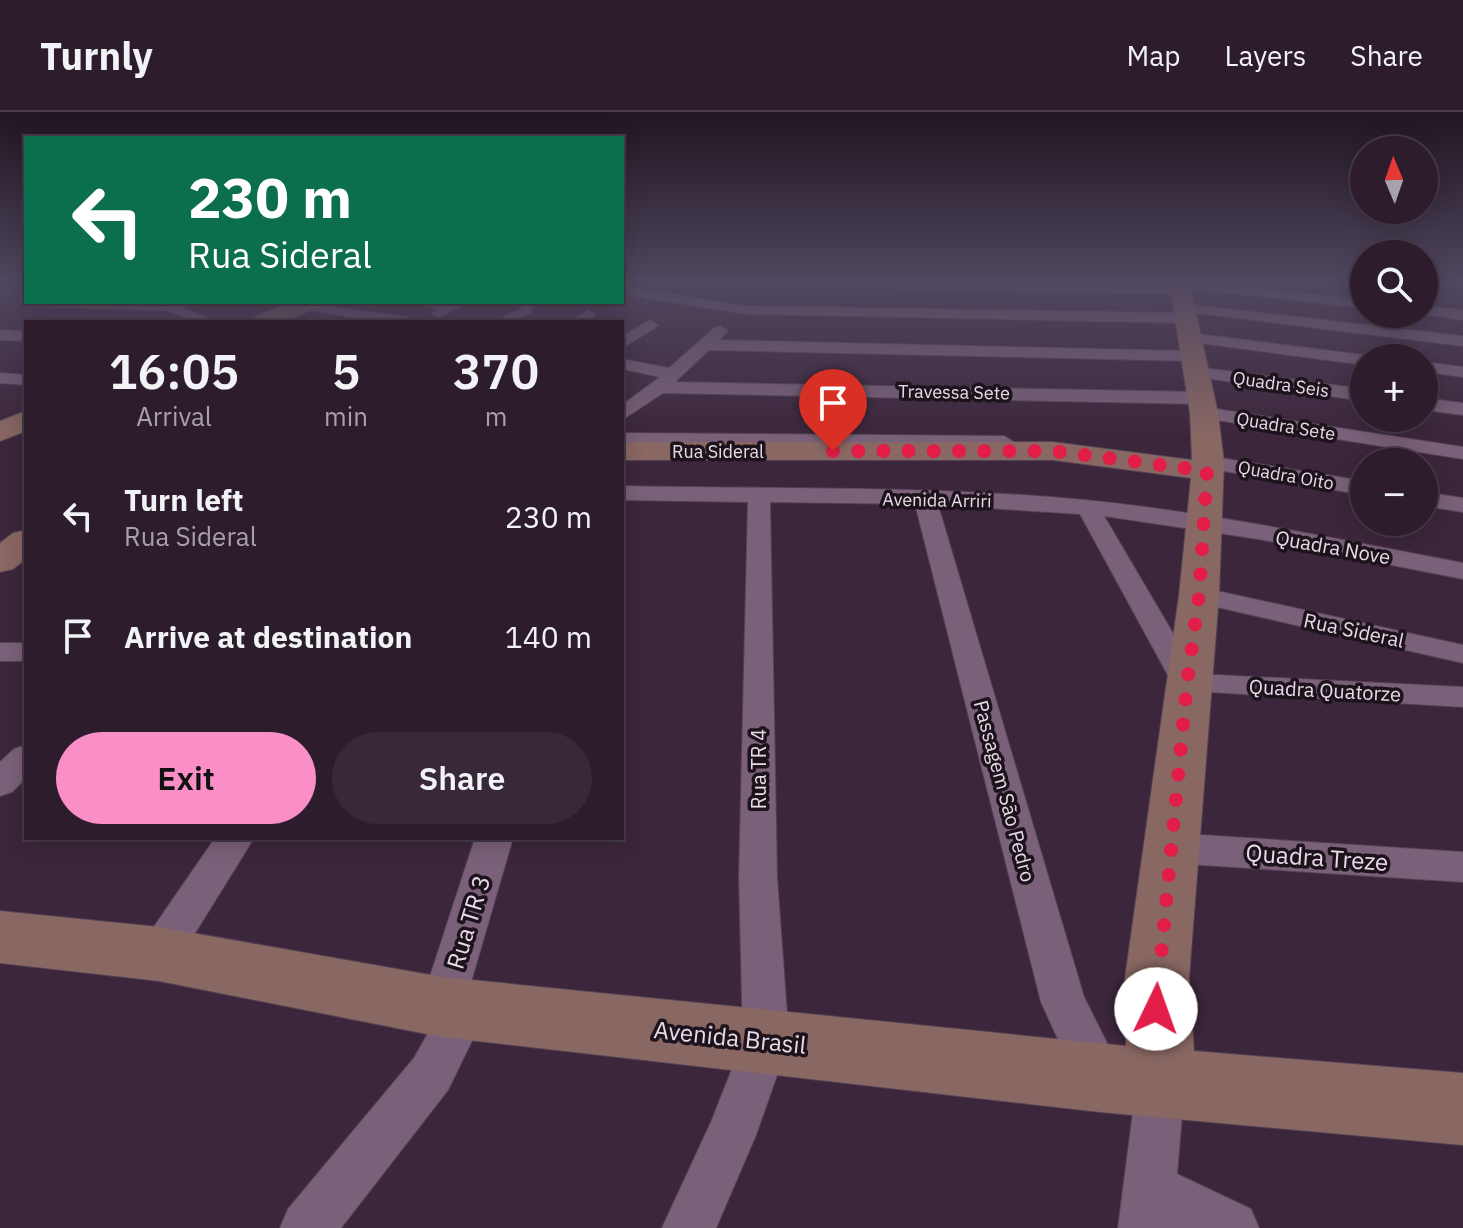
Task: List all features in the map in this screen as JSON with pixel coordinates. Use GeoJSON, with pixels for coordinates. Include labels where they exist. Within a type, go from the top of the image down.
{"type":"FeatureCollection","features":[{"type":"Feature","properties":{"kind":"main road"},"geometry":{"type":"LineString","coordinates":[[1130,1080],[1157,994],[1187,683],[1199,595],[1207,460],[1189,336]]}},
{"type":"Feature","properties":{"kind":"main road"},"geometry":{"type":"LineString","coordinates":[[0,432],[24,421]]}},
{"type":"Feature","properties":{"kind":"main road"},"geometry":{"type":"LineString","coordinates":[[0,444],[24,445]]}},
{"type":"Feature","properties":{"kind":"main road","name":"Rua Sideral"},"geometry":{"type":"LineString","coordinates":[[624,451],[1064,448],[1207,460]]}},
{"type":"Feature","properties":{"kind":"main road"},"geometry":{"type":"LineString","coordinates":[[0,561],[24,543]]}},
{"type":"Feature","properties":{"kind":"main road","name":"Avenida Brasil"},"geometry":{"type":"LineString","coordinates":[[0,937],[159,954],[454,1008],[1130,1080],[1463,1109]]}},
{"type":"Feature","properties":{"kind":"street"},"geometry":{"type":"LineString","coordinates":[[624,413],[659,387],[719,333]]}},
{"type":"Feature","properties":{"kind":"street"},"geometry":{"type":"LineString","coordinates":[[872,390],[907,333]]}},
{"type":"Feature","properties":{"kind":"street"},"geometry":{"type":"LineString","coordinates":[[1055,333],[1189,336],[1350,358]]}},
{"type":"Feature","properties":{"kind":"street"},"geometry":{"type":"LineString","coordinates":[[0,335],[24,336]]}},
{"type":"Feature","properties":{"kind":"street"},"geometry":{"type":"LineString","coordinates":[[705,345],[899,347],[1062,335],[1463,341]]}},
{"type":"Feature","properties":{"kind":"street","name":"Travessa Sete"},"geometry":{"type":"LineString","coordinates":[[659,387],[872,390],[1189,336]]}},
{"type":"Feature","properties":{"kind":"street","name":"Quadra Seis"},"geometry":{"type":"LineString","coordinates":[[1189,336],[1350,390]]}},
{"type":"Feature","properties":{"kind":"street","name":"Quadra Sete"},"geometry":{"type":"LineString","coordinates":[[1189,336],[1463,453]]}},
{"type":"Feature","properties":{"kind":"street"},"geometry":{"type":"LineString","coordinates":[[624,364],[673,374]]}},
{"type":"Feature","properties":{"kind":"street"},"geometry":{"type":"LineString","coordinates":[[1438,369],[1463,372]]}},
{"type":"Feature","properties":{"kind":"street"},"geometry":{"type":"LineString","coordinates":[[0,378],[24,380]]}},
{"type":"Feature","properties":{"kind":"street"},"geometry":{"type":"LineString","coordinates":[[624,396],[642,401]]}},
{"type":"Feature","properties":{"kind":"street"},"geometry":{"type":"LineString","coordinates":[[1438,406],[1463,409]]}},
{"type":"Feature","properties":{"kind":"street"},"geometry":{"type":"LineString","coordinates":[[624,439],[1064,448]]}},
{"type":"Feature","properties":{"kind":"street","name":"Quadra Oito"},"geometry":{"type":"LineString","coordinates":[[1207,460],[1350,486]]}},
{"type":"Feature","properties":{"kind":"street","name":"Avenida Arriri"},"geometry":{"type":"LineString","coordinates":[[624,493],[925,499],[1088,508],[1202,524]]}},
{"type":"Feature","properties":{"kind":"street","name":"Rua TR 4"},"geometry":{"type":"LineString","coordinates":[[759,497],[758,877],[766,1041]]}},
{"type":"Feature","properties":{"kind":"street","name":"Passagem São Pedro"},"geometry":{"type":"LineString","coordinates":[[925,499],[1063,1002],[1130,1080]]}},
{"type":"Feature","properties":{"kind":"street"},"geometry":{"type":"LineString","coordinates":[[1438,501],[1463,505]]}},
{"type":"Feature","properties":{"kind":"street"},"geometry":{"type":"LineString","coordinates":[[1088,508],[1187,683]]}},
{"type":"Feature","properties":{"kind":"street","name":"Quadra Nove"},"geometry":{"type":"LineString","coordinates":[[1202,524],[1463,571]]}},
{"type":"Feature","properties":{"kind":"street","name":"Rua Sideral"},"geometry":{"type":"LineString","coordinates":[[1199,595],[1463,654]]}},
{"type":"Feature","properties":{"kind":"street"},"geometry":{"type":"LineString","coordinates":[[0,652],[24,652]]}},
{"type":"Feature","properties":{"kind":"street","name":"Quadra Quatorze"},"geometry":{"type":"LineString","coordinates":[[1187,683],[1463,697]]}},
{"type":"Feature","properties":{"kind":"street"},"geometry":{"type":"LineString","coordinates":[[0,783],[24,759]]}},
{"type":"Feature","properties":{"kind":"street"},"geometry":{"type":"LineString","coordinates":[[159,954],[234,840]]}},
{"type":"Feature","properties":{"kind":"street","name":"Rua TR 3"},"geometry":{"type":"LineString","coordinates":[[307,1228],[431,1074],[454,1008],[494,840]]}},
{"type":"Feature","properties":{"kind":"street","name":"Quadra Treze"},"geometry":{"type":"LineString","coordinates":[[1170,848],[1463,867]]}},
{"type":"Feature","properties":{"kind":"street"},"geometry":{"type":"LineString","coordinates":[[689,1228],[731,1135],[766,1041]]}},
{"type":"Feature","properties":{"kind":"street"},"geometry":{"type":"LineString","coordinates":[[1130,1080],[1148,1208],[1232,1228]]}},
{"type":"Feature","properties":{"kind":"route"},"geometry":{"type":"LineString","coordinates":[[833,451],[1053,451],[1207,471],[1199,595],[1187,683],[1156,1009]]}}]}
